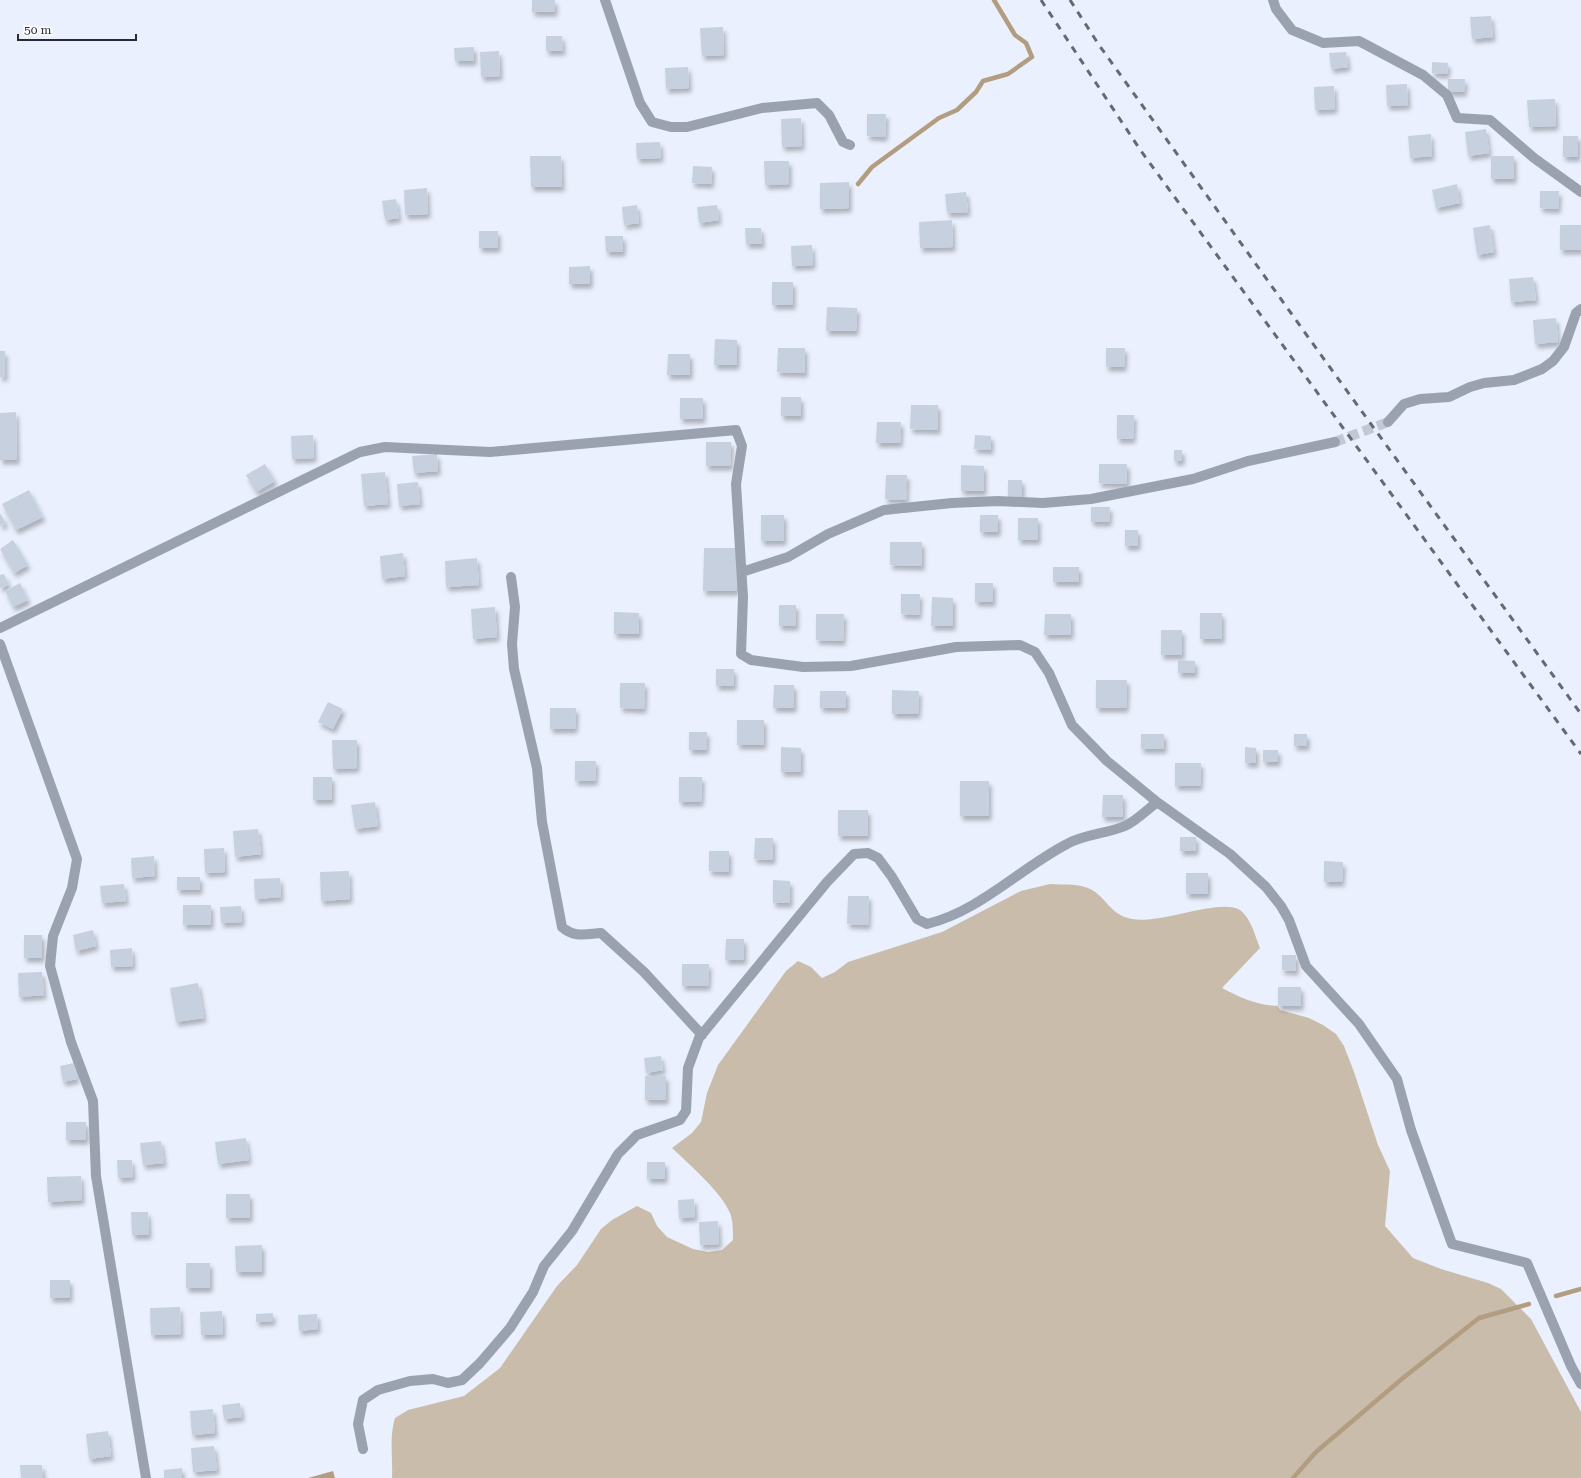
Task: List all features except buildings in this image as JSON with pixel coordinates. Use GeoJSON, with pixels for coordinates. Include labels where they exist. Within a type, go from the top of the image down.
{"type":"FeatureCollection","features":[{"type":"Feature","properties":{"kind":"street"},"geometry":{"type":"LineString","coordinates":[[605,0],[640,103],[652,122],[671,127],[687,127],[762,108],[817,103],[829,115],[843,142],[850,145]]}},
{"type":"Feature","properties":{"kind":"street"},"geometry":{"type":"LineString","coordinates":[[1273,0],[1276,8],[1292,30],[1323,43],[1359,42],[1424,75],[1447,95],[1457,118],[1490,120],[1512,137],[1534,158],[1581,192]]}},
{"type":"Feature","properties":{"kind":"street"},"geometry":{"type":"LineString","coordinates":[[1388,422],[1404,404],[1420,399],[1449,397],[1470,387],[1484,383],[1514,380],[1542,369],[1553,362],[1564,347],[1576,313],[1581,309]]}},
{"type":"Feature","properties":{"kind":"street"},"geometry":{"type":"LineString","coordinates":[[0,628],[360,452],[385,447],[490,452],[736,430],[742,446],[736,484],[743,597],[741,654],[751,660],[803,667],[844,666],[956,648],[1020,645],[1036,652],[1049,673],[1072,725],[1107,761],[1157,802],[1230,854],[1266,887],[1281,906],[1289,920],[1306,966],[1359,1024],[1397,1079],[1411,1130],[1452,1244],[1527,1263],[1571,1366],[1581,1384]]}},
{"type":"Feature","properties":{"kind":"street"},"geometry":{"type":"LineString","coordinates":[[742,572],[788,557],[828,534],[884,510],[952,503],[1043,503],[1091,499],[1193,479],[1248,461],[1335,442]]}},
{"type":"Feature","properties":{"kind":"street"},"geometry":{"type":"LineString","coordinates":[[511,577],[515,607],[512,644],[514,669],[537,768],[542,822],[562,927],[568,933],[579,936],[601,933],[644,972],[702,1035]]}},
{"type":"Feature","properties":{"kind":"street"},"geometry":{"type":"LineString","coordinates":[[0,644],[77,859],[72,888],[52,936],[50,966],[71,1042],[93,1101],[96,1176],[146,1478]]}},
{"type":"Feature","properties":{"kind":"street"},"geometry":{"type":"LineString","coordinates":[[363,1449],[358,1424],[363,1400],[378,1390],[410,1381],[433,1379],[448,1383],[462,1380],[480,1363],[510,1328],[533,1292],[544,1266],[572,1230],[618,1154],[637,1135],[680,1120],[686,1111],[688,1068],[702,1035],[827,882],[854,854],[868,852],[878,858],[892,877],[917,919],[927,924],[944,920],[976,904],[1067,844],[1085,835],[1106,832],[1126,826],[1157,802]]}},
{"type":"Feature","properties":{"kind":"shaded area"},"geometry":{"type":"Polygon","coordinates":[[[1050,884],[1077,885],[1092,890],[1117,913],[1128,918],[1140,920],[1154,919],[1218,907],[1230,907],[1244,913],[1260,948],[1222,988],[1249,1000],[1278,1006],[1280,1010],[1309,1018],[1336,1034],[1344,1046],[1378,1145],[1390,1171],[1385,1226],[1413,1258],[1441,1269],[1488,1283],[1501,1289],[1531,1319],[1581,1412],[1581,1478],[392,1478],[392,1440],[395,1418],[408,1410],[464,1396],[500,1368],[557,1286],[577,1265],[601,1229],[612,1220],[637,1206],[651,1213],[657,1226],[667,1237],[693,1249],[708,1252],[722,1250],[733,1240],[732,1219],[726,1205],[704,1179],[672,1148],[692,1133],[701,1122],[707,1093],[718,1065],[786,971],[798,961],[811,967],[822,978],[835,972],[848,962],[942,932],[1021,891],[1050,884]]]}},
{"type":"Feature","properties":{"kind":"shaded area"},"geometry":{"type":"Polygon","coordinates":[[[333,1471],[335,1478],[308,1478],[333,1471]]]}},
{"type":"Feature","properties":{"kind":"waterway"},"geometry":{"type":"LineString","coordinates":[[858,184],[872,167],[939,118],[957,110],[976,92],[983,81],[1008,74],[1032,57],[1026,43],[1015,35],[994,0]]}},
{"type":"Feature","properties":{"kind":"waterway"},"geometry":{"type":"LineString","coordinates":[[1556,1296],[1581,1289]]}},
{"type":"Feature","properties":{"kind":"waterway"},"geometry":{"type":"LineString","coordinates":[[1293,1478],[1316,1452],[1403,1378],[1479,1318],[1529,1304]]}},
{"type":"Feature","properties":{"kind":"tunnel"},"geometry":{"type":"LineString","coordinates":[[1335,442],[1388,422]]}},
{"type":"Feature","properties":{"kind":"railway"},"geometry":{"type":"LineString","coordinates":[[1041,0],[1141,151],[1581,754]]}},
{"type":"Feature","properties":{"kind":"railway"},"geometry":{"type":"LineString","coordinates":[[1070,0],[1099,45],[1581,714]]}}]}
